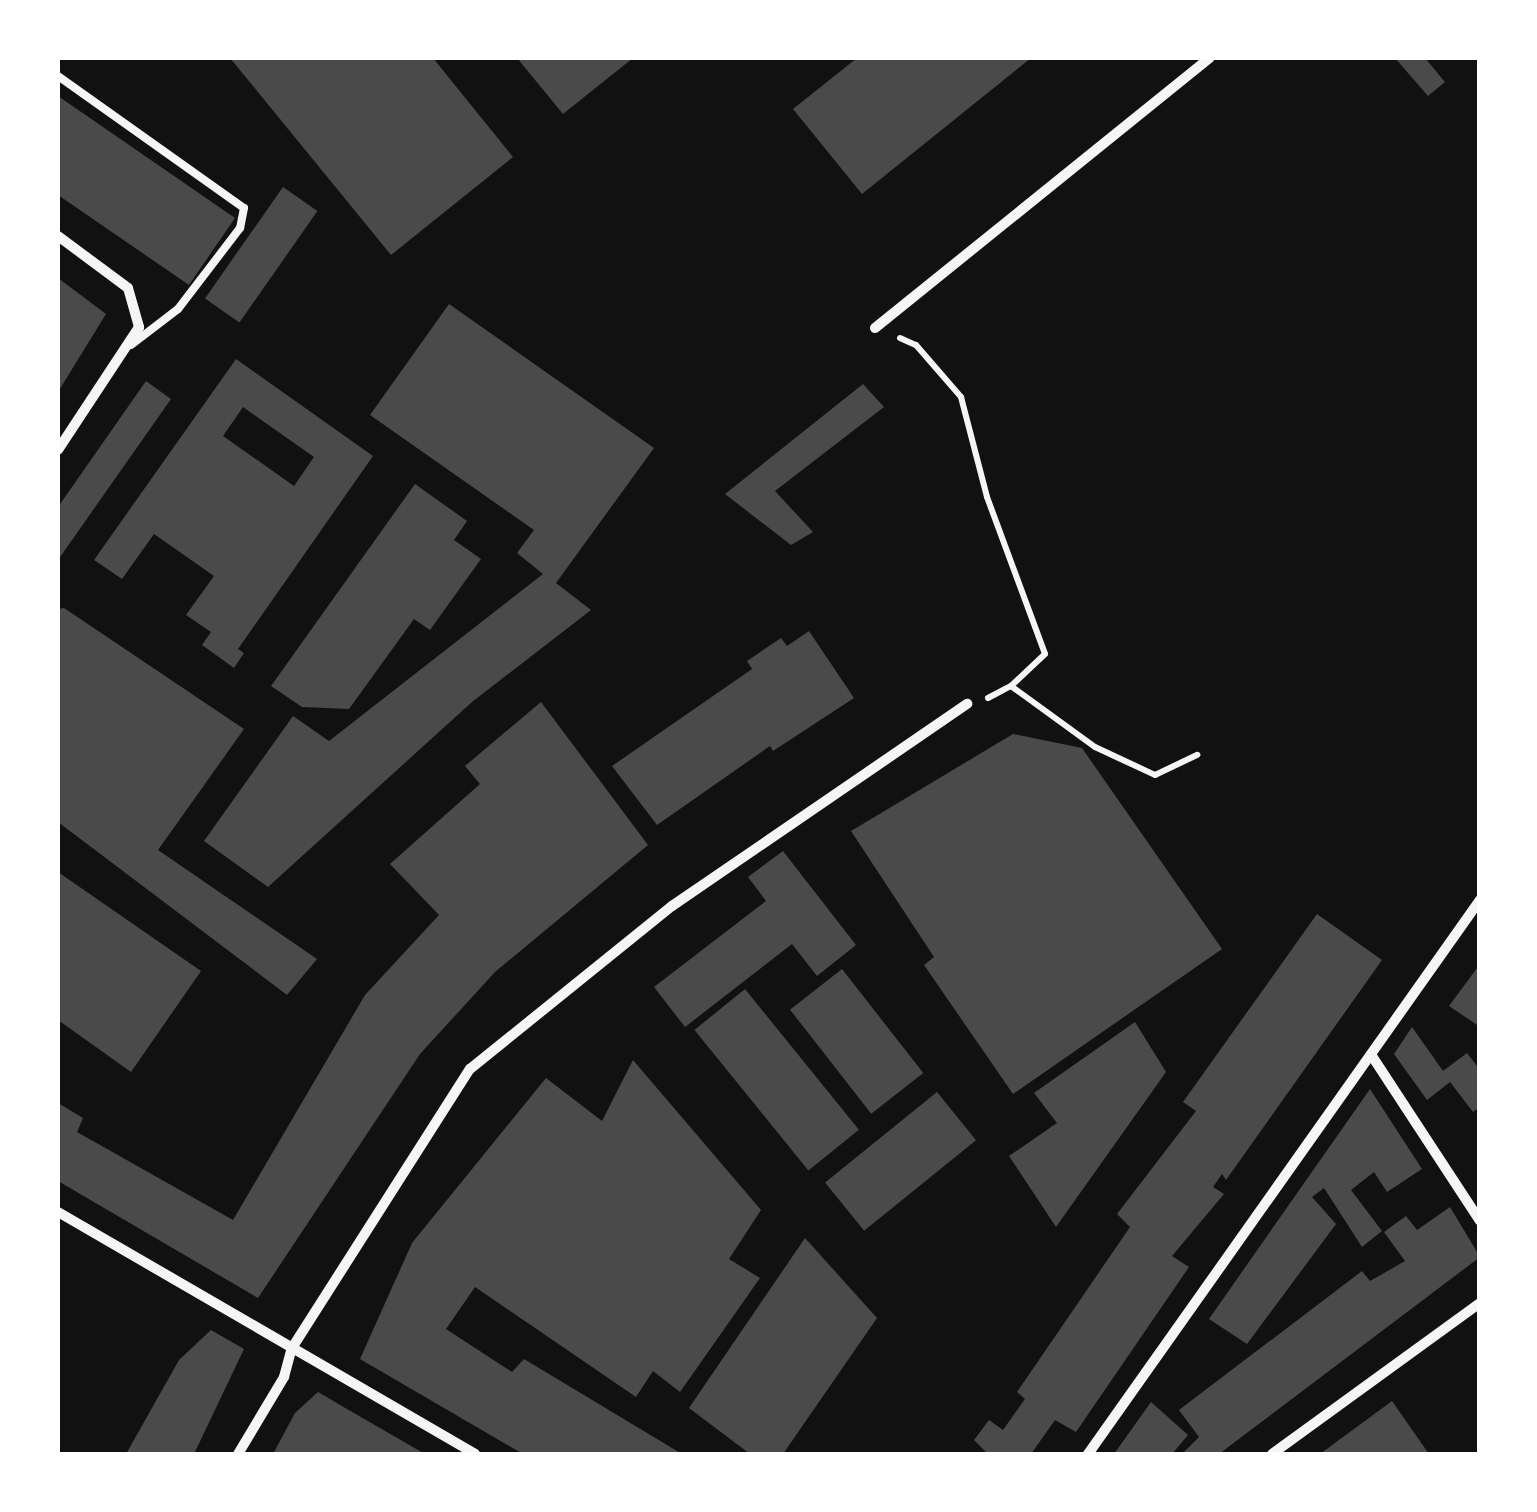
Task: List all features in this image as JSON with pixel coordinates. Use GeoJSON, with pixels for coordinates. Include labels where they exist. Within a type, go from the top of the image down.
{"type":"FeatureCollection","features":[{"type":"Feature","properties":{"kind":"street"},"geometry":{"type":"LineString","coordinates":[[874,328],[1210,58]]}},
{"type":"Feature","properties":{"kind":"street"},"geometry":{"type":"LineString","coordinates":[[58,236],[114,275],[138,306],[132,344],[58,450]]}},
{"type":"Feature","properties":{"kind":"street"},"geometry":{"type":"LineString","coordinates":[[238,1454],[284,1376],[292,1348],[470,1069],[672,906],[967,704]]}},
{"type":"Feature","properties":{"kind":"street"},"geometry":{"type":"LineString","coordinates":[[1088,1454],[1480,900]]}},
{"type":"Feature","properties":{"kind":"street"},"geometry":{"type":"LineString","coordinates":[[1372,1056],[1480,1220]]}},
{"type":"Feature","properties":{"kind":"street"},"geometry":{"type":"LineString","coordinates":[[58,1212],[475,1454]]}},
{"type":"Feature","properties":{"kind":"street"},"geometry":{"type":"LineString","coordinates":[[1272,1454],[1480,1303]]}},
{"type":"Feature","properties":{"kind":"lane"},"geometry":{"type":"LineString","coordinates":[[58,76],[244,208],[240,228],[178,310],[132,344]]}},
{"type":"Feature","properties":{"kind":"path"},"geometry":{"type":"LineString","coordinates":[[874,328],[916,344],[962,397],[987,497],[1045,654],[1011,686],[967,704]]}},
{"type":"Feature","properties":{"kind":"path"},"geometry":{"type":"LineString","coordinates":[[1011,686],[1095,747],[1155,775],[1198,755]]}},
{"type":"Feature","properties":{"kind":"building"},"geometry":{"type":"Polygon","coordinates":[[[230,58],[433,58],[513,157],[391,255],[230,58]]]}},
{"type":"Feature","properties":{"kind":"building"},"geometry":{"type":"Polygon","coordinates":[[[517,58],[633,58],[563,114],[517,58]]]}},
{"type":"Feature","properties":{"kind":"building"},"geometry":{"type":"Polygon","coordinates":[[[857,58],[1031,58],[862,194],[793,109],[857,58]]]}},
{"type":"Feature","properties":{"kind":"building"},"geometry":{"type":"Polygon","coordinates":[[[1395,58],[1425,58],[1445,82],[1428,96],[1395,58]]]}},
{"type":"Feature","properties":{"kind":"building"},"geometry":{"type":"Polygon","coordinates":[[[58,96],[235,218],[189,285],[58,195],[58,96]]]}},
{"type":"Feature","properties":{"kind":"building"},"geometry":{"type":"Polygon","coordinates":[[[283,187],[317,211],[239,322],[205,298],[283,187]]]}},
{"type":"Feature","properties":{"kind":"building"},"geometry":{"type":"Polygon","coordinates":[[[58,278],[106,314],[58,392],[58,278]]]}},
{"type":"Feature","properties":{"kind":"building"},"geometry":{"type":"Polygon","coordinates":[[[449,304],[654,448],[556,583],[591,610],[472,702],[268,887],[204,841],[293,716],[329,741],[543,574],[517,553],[534,530],[370,415],[449,304]]]}},
{"type":"Feature","properties":{"kind":"building"},"geometry":{"type":"Polygon","coordinates":[[[236,359],[373,456],[238,649],[244,653],[234,668],[202,645],[211,632],[186,615],[214,576],[154,534],[122,579],[94,560],[236,359]],[[243,407],[223,436],[294,486],[314,457],[243,407]]]}},
{"type":"Feature","properties":{"kind":"building"},"geometry":{"type":"Polygon","coordinates":[[[146,381],[171,399],[58,560],[58,507],[146,381]]]}},
{"type":"Feature","properties":{"kind":"building"},"geometry":{"type":"Polygon","coordinates":[[[863,384],[884,407],[775,491],[813,532],[791,545],[725,494],[863,384]]]}},
{"type":"Feature","properties":{"kind":"building"},"geometry":{"type":"Polygon","coordinates":[[[415,484],[467,521],[454,540],[481,559],[430,630],[414,619],[349,709],[302,707],[271,686],[415,484]]]}},
{"type":"Feature","properties":{"kind":"building"},"geometry":{"type":"Polygon","coordinates":[[[64,608],[244,729],[158,850],[317,959],[287,995],[58,822],[58,609],[64,608]]]}},
{"type":"Feature","properties":{"kind":"building"},"geometry":{"type":"Polygon","coordinates":[[[809,631],[854,698],[773,751],[770,746],[657,825],[612,766],[752,669],[747,661],[781,638],[787,646],[809,631]]]}},
{"type":"Feature","properties":{"kind":"building"},"geometry":{"type":"Polygon","coordinates":[[[541,702],[648,845],[495,972],[420,1054],[258,1298],[58,1181],[58,1103],[83,1118],[77,1132],[233,1220],[365,995],[439,915],[390,864],[480,784],[465,766],[541,702]]]}},
{"type":"Feature","properties":{"kind":"building"},"geometry":{"type":"Polygon","coordinates":[[[1013,734],[1082,748],[1222,949],[1013,1094],[924,965],[934,957],[851,831],[1013,734]]]}},
{"type":"Feature","properties":{"kind":"building"},"geometry":{"type":"Polygon","coordinates":[[[783,851],[856,945],[817,976],[792,944],[685,1027],[654,987],[766,901],[748,877],[783,851]]]}},
{"type":"Feature","properties":{"kind":"building"},"geometry":{"type":"Polygon","coordinates":[[[58,872],[201,971],[131,1072],[58,1020],[58,872]]]}},
{"type":"Feature","properties":{"kind":"building"},"geometry":{"type":"Polygon","coordinates":[[[1317,914],[1382,960],[1226,1180],[1222,1174],[1213,1187],[1224,1194],[1172,1256],[1189,1267],[1076,1432],[1055,1420],[1031,1454],[988,1454],[974,1440],[989,1420],[1003,1430],[1025,1399],[1017,1392],[1130,1227],[1117,1214],[1196,1111],[1183,1102],[1317,914]]]}},
{"type":"Feature","properties":{"kind":"building"},"geometry":{"type":"Polygon","coordinates":[[[1480,964],[1480,1027],[1449,1006],[1480,964]]]}},
{"type":"Feature","properties":{"kind":"building"},"geometry":{"type":"Polygon","coordinates":[[[842,969],[923,1073],[871,1114],[790,1010],[842,969]]]}},
{"type":"Feature","properties":{"kind":"building"},"geometry":{"type":"Polygon","coordinates":[[[745,989],[859,1130],[808,1171],[694,1030],[745,989]]]}},
{"type":"Feature","properties":{"kind":"building"},"geometry":{"type":"Polygon","coordinates":[[[1135,1022],[1166,1072],[1056,1227],[1009,1156],[1057,1123],[1034,1093],[1135,1022]]]}},
{"type":"Feature","properties":{"kind":"building"},"geometry":{"type":"Polygon","coordinates":[[[1412,1027],[1443,1071],[1467,1053],[1480,1070],[1480,1107],[1473,1112],[1450,1082],[1427,1100],[1394,1054],[1412,1027]]]}},
{"type":"Feature","properties":{"kind":"building"},"geometry":{"type":"Polygon","coordinates":[[[633,1060],[761,1210],[729,1259],[760,1278],[680,1392],[653,1371],[636,1397],[475,1287],[446,1329],[512,1372],[524,1359],[682,1454],[523,1454],[360,1359],[412,1243],[546,1078],[602,1121],[633,1060]]]}},
{"type":"Feature","properties":{"kind":"building"},"geometry":{"type":"Polygon","coordinates":[[[1370,1089],[1422,1169],[1387,1192],[1374,1172],[1351,1190],[1382,1231],[1362,1247],[1324,1188],[1312,1197],[1336,1224],[1247,1344],[1209,1319],[1370,1089]]]}},
{"type":"Feature","properties":{"kind":"building"},"geometry":{"type":"Polygon","coordinates":[[[937,1092],[976,1140],[864,1231],[825,1183],[937,1092]]]}},
{"type":"Feature","properties":{"kind":"building"},"geometry":{"type":"Polygon","coordinates":[[[1450,1207],[1480,1257],[1219,1454],[1182,1454],[1199,1437],[1179,1410],[1362,1271],[1370,1281],[1405,1261],[1384,1232],[1406,1216],[1417,1230],[1450,1207]]]}},
{"type":"Feature","properties":{"kind":"building"},"geometry":{"type":"Polygon","coordinates":[[[805,1238],[877,1318],[783,1454],[750,1454],[689,1408],[805,1238]]]}},
{"type":"Feature","properties":{"kind":"building"},"geometry":{"type":"Polygon","coordinates":[[[211,1330],[244,1349],[194,1454],[126,1454],[179,1360],[211,1330]]]}},
{"type":"Feature","properties":{"kind":"building"},"geometry":{"type":"Polygon","coordinates":[[[318,1392],[425,1454],[273,1454],[295,1413],[318,1392]]]}},
{"type":"Feature","properties":{"kind":"building"},"geometry":{"type":"Polygon","coordinates":[[[1392,1401],[1429,1454],[1320,1454],[1392,1401]]]}},
{"type":"Feature","properties":{"kind":"building"},"geometry":{"type":"Polygon","coordinates":[[[1151,1402],[1188,1435],[1172,1454],[1114,1454],[1151,1402]]]}}]}
